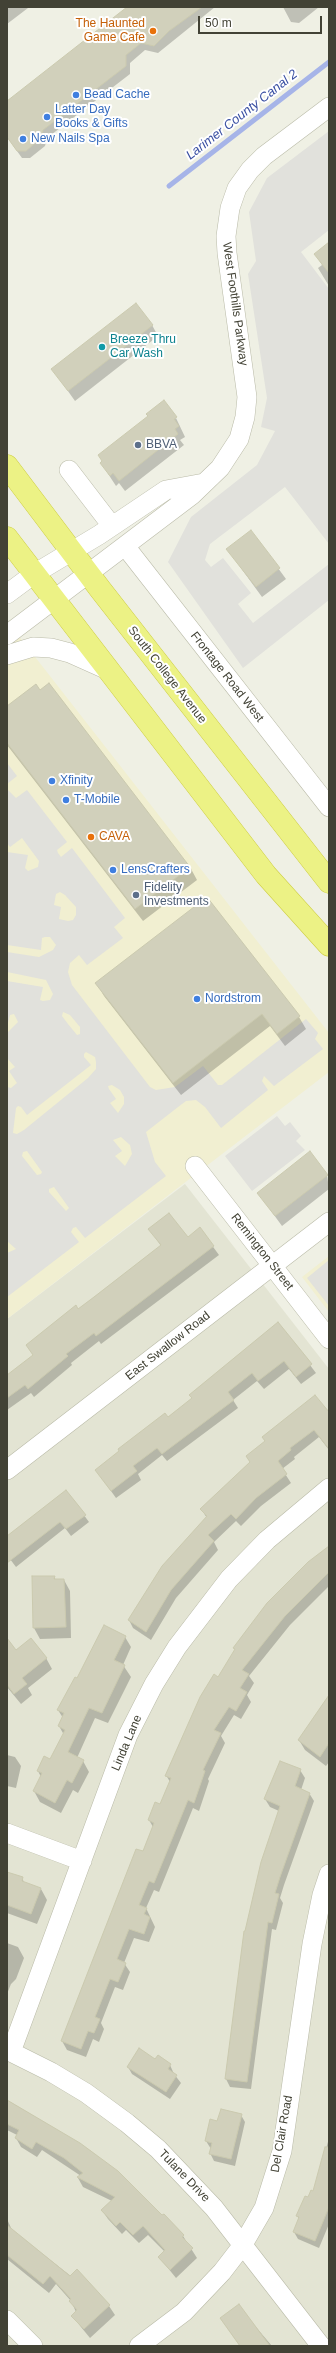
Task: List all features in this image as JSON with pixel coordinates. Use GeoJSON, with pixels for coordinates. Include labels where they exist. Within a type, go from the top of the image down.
{"type":"FeatureCollection","features":[{"type":"Feature","properties":{"kind":"highway","name":"South College Avenue"},"geometry":{"type":"LineString","coordinates":[[7,466],[88,574],[329,882]]}},
{"type":"Feature","properties":{"kind":"highway"},"geometry":{"type":"LineString","coordinates":[[7,538],[266,875],[329,945]]}},
{"type":"Feature","properties":{"kind":"street","name":"West Foothills Parkway"},"geometry":{"type":"LineString","coordinates":[[7,635],[192,495],[220,468],[240,439],[245,417],[246,389],[226,236],[230,208],[237,188],[250,170],[264,156],[329,107]]}},
{"type":"Feature","properties":{"kind":"street"},"geometry":{"type":"LineString","coordinates":[[69,470],[112,526]]}},
{"type":"Feature","properties":{"kind":"street"},"geometry":{"type":"LineString","coordinates":[[7,594],[34,574],[112,526],[166,490],[204,483]]}},
{"type":"Feature","properties":{"kind":"street","name":"Frontage Road West"},"geometry":{"type":"LineString","coordinates":[[125,546],[329,807]]}},
{"type":"Feature","properties":{"kind":"street"},"geometry":{"type":"LineString","coordinates":[[7,655],[33,647],[51,648],[70,653],[108,670]]}},
{"type":"Feature","properties":{"kind":"street","name":"Remington Street"},"geometry":{"type":"LineString","coordinates":[[195,1166],[329,1339]]}},
{"type":"Feature","properties":{"kind":"street","name":"East Swallow Road"},"geometry":{"type":"LineString","coordinates":[[7,1470],[329,1222]]}},
{"type":"Feature","properties":{"kind":"street","name":"Linda Lane"},"geometry":{"type":"LineString","coordinates":[[9,2051],[128,1736],[154,1684],[177,1647],[202,1612],[251,1556],[299,1511],[329,1488]]}},
{"type":"Feature","properties":{"kind":"street"},"geometry":{"type":"LineString","coordinates":[[7,1833],[82,1861]]}},
{"type":"Feature","properties":{"kind":"street","name":"Del Clair Road"},"geometry":{"type":"LineString","coordinates":[[139,2346],[184,2312],[222,2272],[242,2246],[264,2208],[282,2151],[312,1944],[329,1874]]}},
{"type":"Feature","properties":{"kind":"street","name":"Tulane Drive"},"geometry":{"type":"LineString","coordinates":[[9,2051],[74,2086],[127,2123],[187,2178],[214,2208],[242,2246],[322,2346]]}},
{"type":"Feature","properties":{"kind":"street"},"geometry":{"type":"LineString","coordinates":[[7,2320],[33,2346]]}},
{"type":"Feature","properties":{"kind":"shaded area"},"geometry":{"type":"Polygon","coordinates":[[[329,131],[329,230],[301,252],[329,289],[329,544],[285,487],[210,544],[205,560],[211,567],[223,558],[251,593],[238,604],[253,623],[329,564],[329,600],[243,668],[168,562],[191,517],[257,465],[275,431],[261,427],[267,398],[248,274],[256,261],[249,212],[267,178],[329,131]]]}},
{"type":"Feature","properties":{"kind":"shaded area"},"geometry":{"type":"Polygon","coordinates":[[[7,621],[329,1033],[329,1072],[7,1319],[7,621]]]}},
{"type":"Feature","properties":{"kind":"shaded area"},"geometry":{"type":"Polygon","coordinates":[[[7,763],[17,776],[7,784],[7,763]]]}},
{"type":"Feature","properties":{"kind":"shaded area"},"geometry":{"type":"Polygon","coordinates":[[[7,789],[16,798],[27,790],[67,842],[57,850],[61,857],[72,848],[125,918],[114,927],[123,938],[87,965],[79,955],[70,963],[68,972],[72,985],[150,1087],[156,1090],[175,1087],[203,1066],[218,1085],[222,1085],[306,1019],[318,1033],[315,1039],[323,1049],[274,1086],[264,1076],[262,1081],[268,1090],[221,1128],[205,1107],[196,1100],[186,1101],[146,1132],[155,1162],[166,1176],[85,1238],[76,1227],[73,1228],[71,1232],[79,1242],[7,1297],[7,1253],[16,1249],[7,1241],[7,1087],[11,1088],[17,1083],[9,1071],[15,1067],[7,1058],[7,1033],[18,1022],[14,1014],[10,1015],[7,1027],[7,981],[43,987],[40,1000],[43,1001],[50,1000],[53,994],[46,980],[7,972],[7,952],[39,957],[53,950],[56,945],[50,937],[45,937],[42,938],[41,950],[7,945],[7,852],[28,855],[25,868],[28,871],[38,867],[39,861],[22,838],[10,847],[7,843],[7,789]],[[60,892],[56,894],[54,905],[61,907],[59,919],[68,921],[73,920],[76,915],[76,907],[65,895],[60,892]],[[63,1012],[62,1016],[77,1035],[80,1034],[80,1027],[70,1015],[63,1012]],[[86,1052],[84,1057],[91,1065],[27,1115],[21,1107],[18,1106],[16,1108],[13,1133],[17,1134],[24,1130],[88,1078],[96,1069],[96,1062],[95,1057],[86,1052]],[[112,1085],[108,1086],[116,1099],[110,1103],[118,1113],[124,1104],[124,1097],[120,1090],[112,1085]],[[121,1137],[113,1140],[122,1151],[115,1156],[125,1166],[132,1154],[130,1145],[121,1137]],[[27,1151],[23,1152],[22,1156],[37,1175],[41,1174],[42,1172],[27,1151]],[[54,1187],[49,1189],[49,1192],[66,1211],[69,1208],[54,1187]]]}},
{"type":"Feature","properties":{"kind":"shaded area"},"geometry":{"type":"Polygon","coordinates":[[[277,1116],[285,1126],[290,1122],[301,1136],[296,1141],[305,1150],[252,1191],[225,1156],[277,1116]]]}},
{"type":"Feature","properties":{"kind":"shaded area"},"geometry":{"type":"Polygon","coordinates":[[[185,1184],[329,1369],[329,2346],[7,2346],[7,1319],[185,1184]]]}},
{"type":"Feature","properties":{"kind":"shaded area"},"geometry":{"type":"Polygon","coordinates":[[[329,1256],[329,1312],[302,1277],[329,1256]]]}},
{"type":"Feature","properties":{"kind":"shaded area"},"geometry":{"type":"Polygon","coordinates":[[[329,1260],[329,1306],[307,1278],[329,1260]]]}},
{"type":"Feature","properties":{"kind":"building"},"geometry":{"type":"Polygon","coordinates":[[[127,7],[202,7],[169,31],[154,46],[141,43],[126,55],[126,66],[43,130],[41,138],[26,151],[17,151],[7,137],[7,101],[127,7]]]}},
{"type":"Feature","properties":{"kind":"building"},"geometry":{"type":"Polygon","coordinates":[[[329,242],[329,273],[314,254],[329,242]]]}},
{"type":"Feature","properties":{"kind":"building","name":"Breeze Thru Car Wash"},"geometry":{"type":"Polygon","coordinates":[[[136,303],[153,325],[68,391],[51,369],[136,303]]]}},
{"type":"Feature","properties":{"kind":"building","name":"BBVA"},"geometry":{"type":"Polygon","coordinates":[[[164,400],[177,417],[174,419],[179,426],[175,429],[178,434],[119,481],[113,473],[110,476],[100,463],[102,461],[98,455],[148,416],[146,414],[164,400]]]}},
{"type":"Feature","properties":{"kind":"building"},"geometry":{"type":"Polygon","coordinates":[[[251,530],[280,568],[256,587],[226,549],[251,530]]]}},
{"type":"Feature","properties":{"kind":"building"},"geometry":{"type":"Polygon","coordinates":[[[49,683],[190,867],[135,909],[7,743],[7,706],[36,684],[40,690],[49,683]]]}},
{"type":"Feature","properties":{"kind":"building","name":"Nordstrom"},"geometry":{"type":"Polygon","coordinates":[[[207,897],[300,1016],[277,1034],[262,1014],[173,1083],[95,983],[207,897]]]}},
{"type":"Feature","properties":{"kind":"building"},"geometry":{"type":"Polygon","coordinates":[[[310,1151],[328,1175],[275,1216],[257,1193],[310,1151]]]}},
{"type":"Feature","properties":{"kind":"building"},"geometry":{"type":"Polygon","coordinates":[[[169,1213],[188,1237],[200,1227],[214,1246],[96,1336],[94,1333],[66,1354],[68,1356],[28,1389],[25,1385],[7,1398],[7,1375],[33,1355],[26,1345],[76,1305],[78,1309],[161,1245],[148,1229],[169,1213]]]}},
{"type":"Feature","properties":{"kind":"building"},"geometry":{"type":"Polygon","coordinates":[[[278,1322],[312,1364],[296,1377],[284,1361],[258,1381],[252,1373],[228,1392],[234,1400],[162,1454],[157,1448],[133,1466],[137,1471],[111,1491],[95,1470],[119,1451],[118,1449],[165,1413],[168,1417],[192,1398],[189,1395],[278,1322]]]}},
{"type":"Feature","properties":{"kind":"building"},"geometry":{"type":"Polygon","coordinates":[[[315,1395],[329,1412],[329,1449],[314,1430],[290,1448],[291,1450],[278,1461],[287,1474],[256,1498],[236,1519],[231,1514],[208,1535],[214,1541],[171,1590],[146,1632],[128,1620],[162,1566],[207,1516],[200,1509],[250,1462],[246,1456],[265,1441],[262,1437],[315,1395]]]}},
{"type":"Feature","properties":{"kind":"building"},"geometry":{"type":"Polygon","coordinates":[[[66,1490],[86,1515],[66,1529],[60,1522],[7,1563],[7,1536],[66,1490]]]}},
{"type":"Feature","properties":{"kind":"building"},"geometry":{"type":"Polygon","coordinates":[[[329,1546],[329,1572],[285,1616],[242,1670],[249,1674],[240,1688],[247,1692],[236,1711],[229,1707],[214,1730],[221,1733],[203,1770],[205,1771],[194,1803],[188,1800],[154,1883],[149,1881],[139,1905],[147,1908],[144,1914],[150,1917],[144,1934],[129,1929],[117,1959],[126,1963],[118,1982],[110,1979],[95,2017],[100,2019],[94,2033],[88,2031],[81,2049],[61,2041],[136,1849],[143,1851],[154,1823],[148,1820],[155,1802],[160,1804],[171,1778],[165,1776],[200,1697],[214,1674],[218,1677],[235,1649],[233,1648],[267,1603],[308,1562],[329,1546]]]}},
{"type":"Feature","properties":{"kind":"building"},"geometry":{"type":"Polygon","coordinates":[[[32,1576],[55,1576],[54,1579],[64,1579],[66,1627],[33,1628],[32,1576]]]}},
{"type":"Feature","properties":{"kind":"building"},"geometry":{"type":"Polygon","coordinates":[[[104,1625],[126,1636],[114,1660],[125,1665],[102,1713],[89,1708],[68,1752],[84,1760],[72,1783],[67,1780],[55,1803],[33,1791],[42,1773],[37,1771],[44,1756],[50,1759],[65,1730],[58,1726],[64,1713],[57,1710],[75,1677],[77,1678],[104,1625]]]}},
{"type":"Feature","properties":{"kind":"building"},"geometry":{"type":"Polygon","coordinates":[[[7,1638],[16,1650],[31,1638],[47,1658],[22,1678],[27,1684],[14,1694],[7,1685],[7,1638]]]}},
{"type":"Feature","properties":{"kind":"building"},"geometry":{"type":"Polygon","coordinates":[[[329,1695],[329,1743],[320,1757],[298,1740],[329,1695]]]}},
{"type":"Feature","properties":{"kind":"building"},"geometry":{"type":"Polygon","coordinates":[[[280,1761],[301,1769],[295,1786],[310,1793],[275,1893],[279,1894],[272,1923],[268,1922],[247,2082],[225,2079],[244,1931],[261,1862],[280,1806],[264,1799],[280,1761]]]}},
{"type":"Feature","properties":{"kind":"building"},"geometry":{"type":"Polygon","coordinates":[[[7,1872],[23,1877],[22,1881],[41,1888],[31,1914],[7,1905],[7,1872]]]}},
{"type":"Feature","properties":{"kind":"building"},"geometry":{"type":"Polygon","coordinates":[[[139,2048],[155,2059],[158,2055],[171,2064],[168,2069],[177,2075],[166,2092],[127,2067],[139,2048]]]}},
{"type":"Feature","properties":{"kind":"building"},"geometry":{"type":"Polygon","coordinates":[[[7,2100],[80,2143],[118,2171],[162,2215],[164,2214],[184,2235],[182,2237],[193,2248],[170,2270],[158,2257],[165,2250],[143,2226],[133,2235],[120,2222],[116,2226],[101,2210],[115,2197],[77,2177],[83,2173],[64,2158],[36,2142],[32,2149],[15,2138],[19,2130],[7,2124],[7,2100]]]}},
{"type":"Feature","properties":{"kind":"building"},"geometry":{"type":"Polygon","coordinates":[[[221,2109],[242,2114],[231,2159],[209,2154],[212,2143],[205,2141],[210,2119],[217,2121],[221,2109]]]}},
{"type":"Feature","properties":{"kind":"building"},"geometry":{"type":"Polygon","coordinates":[[[325,2147],[329,2147],[329,2207],[315,2241],[293,2232],[299,2217],[296,2216],[305,2196],[308,2197],[311,2190],[313,2191],[325,2147]]]}},
{"type":"Feature","properties":{"kind":"building"},"geometry":{"type":"Polygon","coordinates":[[[7,2225],[70,2276],[77,2269],[110,2305],[84,2329],[71,2316],[77,2310],[69,2301],[71,2299],[50,2276],[43,2284],[7,2255],[7,2225]]]}},
{"type":"Feature","properties":{"kind":"building"},"geometry":{"type":"Polygon","coordinates":[[[239,2304],[270,2346],[240,2346],[220,2318],[239,2304]]]}},
{"type":"Feature","properties":{"kind":"waterway","name":"Larimer County Canal 2"},"geometry":{"type":"LineString","coordinates":[[169,186],[329,62]]}},
{"type":"Feature","properties":{"kind":"place","name":"The Haunted Game Cafe"},"geometry":{"type":"Point","coordinates":[153,31]}},
{"type":"Feature","properties":{"kind":"place","name":"Bead Cache"},"geometry":{"type":"Point","coordinates":[76,95]}},
{"type":"Feature","properties":{"kind":"place","name":"Latter Day Books & Gifts"},"geometry":{"type":"Point","coordinates":[47,117]}},
{"type":"Feature","properties":{"kind":"place","name":"New Nails Spa"},"geometry":{"type":"Point","coordinates":[23,139]}},
{"type":"Feature","properties":{"kind":"place","name":"Breeze Thru Car Wash"},"geometry":{"type":"Point","coordinates":[102,347]}},
{"type":"Feature","properties":{"kind":"place","name":"BBVA"},"geometry":{"type":"Point","coordinates":[138,445]}},
{"type":"Feature","properties":{"kind":"place","name":"Xfinity"},"geometry":{"type":"Point","coordinates":[52,781]}},
{"type":"Feature","properties":{"kind":"place","name":"T-Mobile"},"geometry":{"type":"Point","coordinates":[66,800]}},
{"type":"Feature","properties":{"kind":"place","name":"CAVA"},"geometry":{"type":"Point","coordinates":[91,837]}},
{"type":"Feature","properties":{"kind":"place","name":"LensCrafters"},"geometry":{"type":"Point","coordinates":[113,870]}},
{"type":"Feature","properties":{"kind":"place","name":"Fidelity Investments"},"geometry":{"type":"Point","coordinates":[136,895]}},
{"type":"Feature","properties":{"kind":"place","name":"Nordstrom"},"geometry":{"type":"Point","coordinates":[197,999]}}]}
